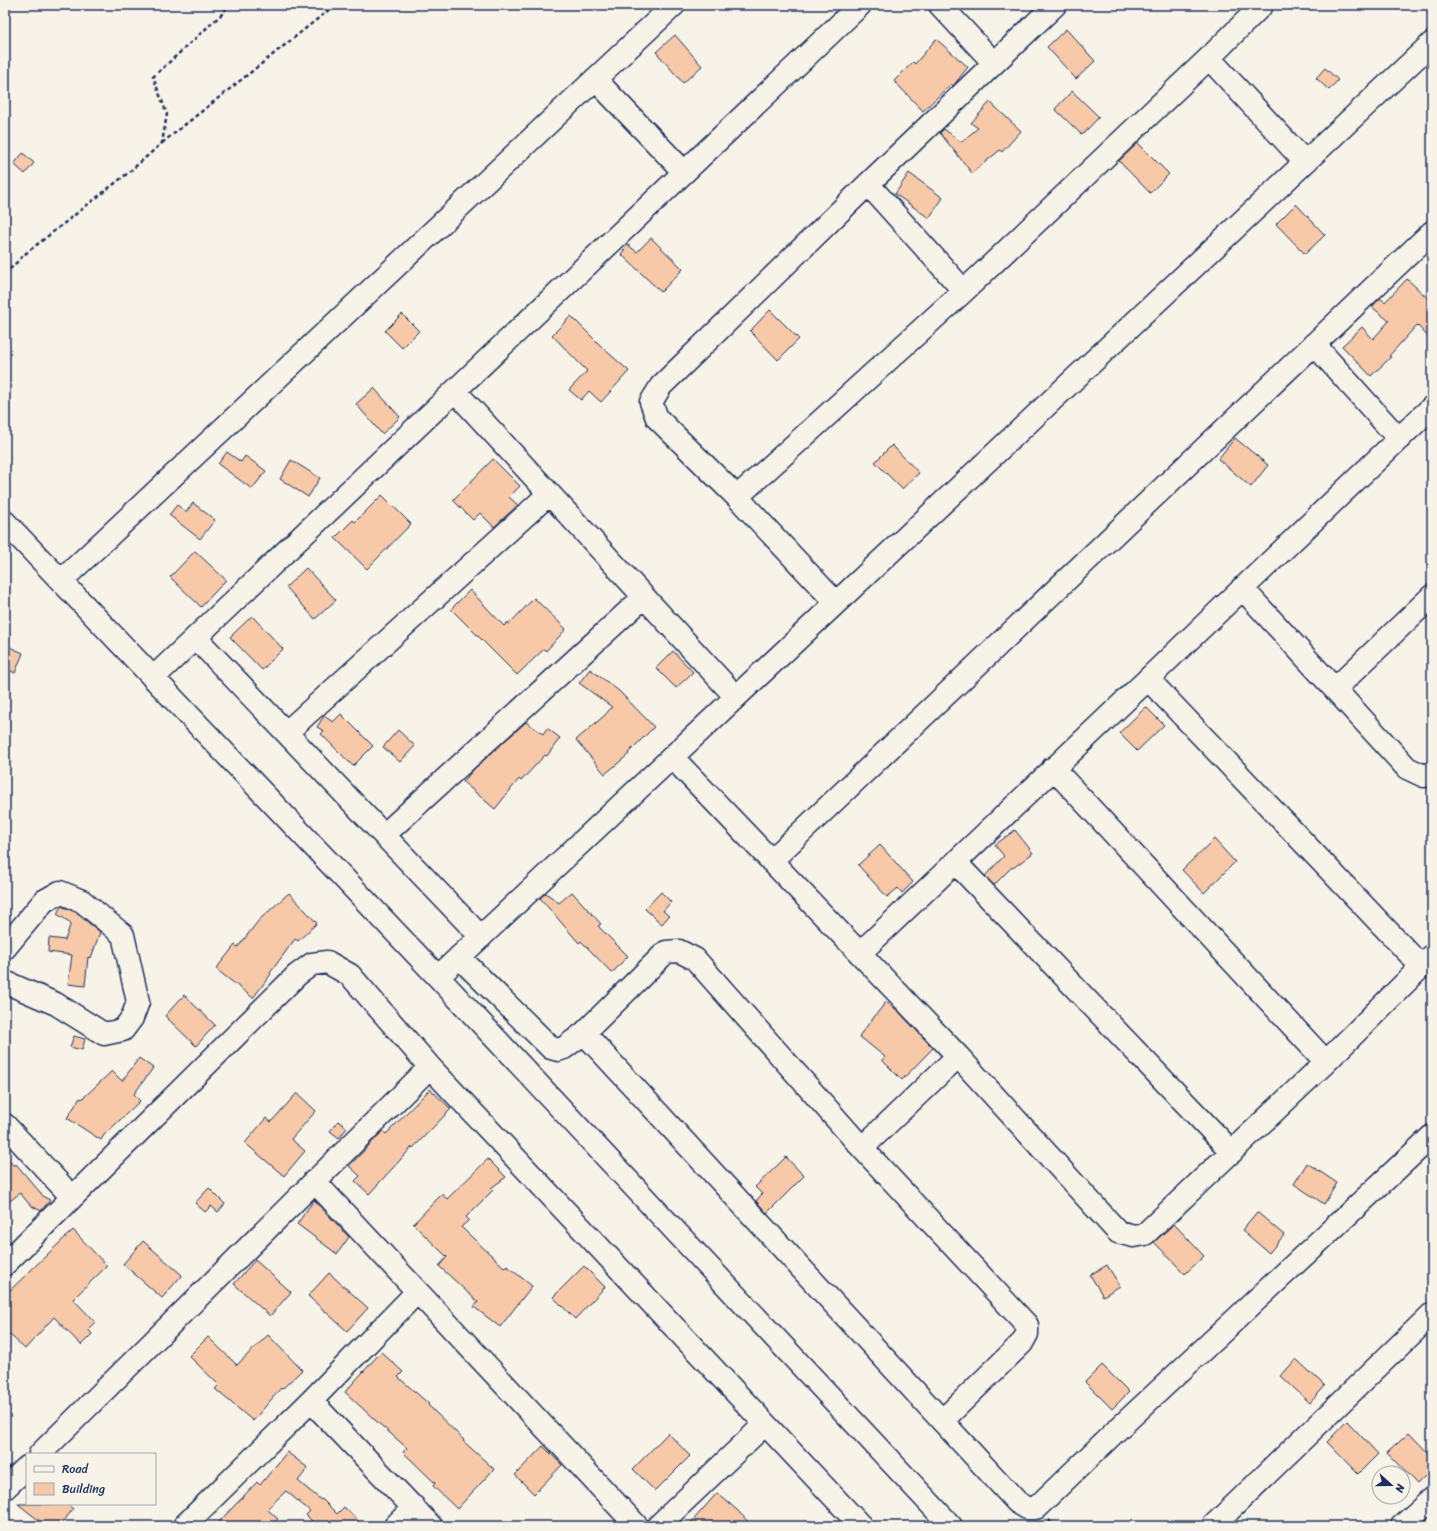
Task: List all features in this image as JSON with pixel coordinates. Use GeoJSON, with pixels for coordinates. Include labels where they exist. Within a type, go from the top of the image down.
{"type":"FeatureCollection","features":[{"type":"Feature","properties":{"kind":"street"},"geometry":{"type":"LineString","coordinates":[[61,581],[674,5]]}},
{"type":"Feature","properties":{"kind":"street"},"geometry":{"type":"LineString","coordinates":[[153,678],[860,5]]}},
{"type":"Feature","properties":{"kind":"street"},"geometry":{"type":"LineString","coordinates":[[940,5],[994,63]]}},
{"type":"Feature","properties":{"kind":"street"},"geometry":{"type":"LineString","coordinates":[[836,603],[737,498],[657,418],[650,402],[661,386],[868,184],[1055,5]]}},
{"type":"Feature","properties":{"kind":"street"},"geometry":{"type":"LineString","coordinates":[[737,498],[964,291],[1209,58],[1262,5]]}},
{"type":"Feature","properties":{"kind":"street"},"geometry":{"type":"LineString","coordinates":[[438,978],[1305,162],[1428,55]]}},
{"type":"Feature","properties":{"kind":"street"},"geometry":{"type":"LineString","coordinates":[[1209,58],[1305,162]]}},
{"type":"Feature","properties":{"kind":"street"},"geometry":{"type":"LineString","coordinates":[[595,79],[684,172]]}},
{"type":"Feature","properties":{"kind":"street"},"geometry":{"type":"LineString","coordinates":[[868,184],[964,291]]}},
{"type":"Feature","properties":{"kind":"street"},"geometry":{"type":"LineString","coordinates":[[770,861],[1432,232]]}},
{"type":"Feature","properties":{"kind":"street"},"geometry":{"type":"LineString","coordinates":[[1314,344],[1399,438]]}},
{"type":"Feature","properties":{"kind":"street"},"geometry":{"type":"LineString","coordinates":[[455,391],[736,697]]}},
{"type":"Feature","properties":{"kind":"street"},"geometry":{"type":"LineString","coordinates":[[860,953],[1432,407]]}},
{"type":"Feature","properties":{"kind":"street"},"geometry":{"type":"LineString","coordinates":[[287,732],[549,494]]}},
{"type":"Feature","properties":{"kind":"street"},"geometry":{"type":"LineString","coordinates":[[5,522],[438,978],[951,1526]]}},
{"type":"Feature","properties":{"kind":"street"},"geometry":{"type":"LineString","coordinates":[[1242,588],[1407,768],[1424,776],[1432,773]]}},
{"type":"Feature","properties":{"kind":"street"},"geometry":{"type":"LineString","coordinates":[[1335,689],[1432,596]]}},
{"type":"Feature","properties":{"kind":"street"},"geometry":{"type":"LineString","coordinates":[[384,835],[644,597]]}},
{"type":"Feature","properties":{"kind":"street"},"geometry":{"type":"LineString","coordinates":[[196,638],[481,937]]}},
{"type":"Feature","properties":{"kind":"street"},"geometry":{"type":"LineString","coordinates":[[672,757],[958,1056],[1118,1232],[1134,1236],[1145,1234],[1326,1062],[1427,961],[1148,679]]}},
{"type":"Feature","properties":{"kind":"street"},"geometry":{"type":"LineString","coordinates":[[1053,768],[1326,1062]]}},
{"type":"Feature","properties":{"kind":"street"},"geometry":{"type":"LineString","coordinates":[[955,862],[1232,1152]]}},
{"type":"Feature","properties":{"kind":"street"},"geometry":{"type":"LineString","coordinates":[[5,948],[44,901],[60,892],[82,901],[123,935],[138,1002],[132,1018],[123,1030],[104,1034],[56,1004],[5,982]]}},
{"type":"Feature","properties":{"kind":"street"},"geometry":{"type":"LineString","coordinates":[[459,957],[551,1048],[558,1050],[564,1048],[584,1033],[666,952],[679,951],[695,959],[862,1148],[1028,1324],[1027,1334],[1022,1343],[942,1421]]}},
{"type":"Feature","properties":{"kind":"street"},"geometry":{"type":"LineString","coordinates":[[5,1264],[297,975],[312,964],[327,962],[350,975],[430,1067],[861,1526]]}},
{"type":"Feature","properties":{"kind":"street"},"geometry":{"type":"LineString","coordinates":[[584,1033],[1017,1502],[1027,1508],[1036,1508],[1117,1430],[1432,1136]]}},
{"type":"Feature","properties":{"kind":"street"},"geometry":{"type":"LineString","coordinates":[[862,1148],[958,1056]]}},
{"type":"Feature","properties":{"kind":"street"},"geometry":{"type":"LineString","coordinates":[[41,1453],[430,1067]]}},
{"type":"Feature","properties":{"kind":"street"},"geometry":{"type":"LineString","coordinates":[[5,1125],[72,1197]]}},
{"type":"Feature","properties":{"kind":"street"},"geometry":{"type":"LineString","coordinates":[[314,1181],[637,1526]]}},
{"type":"Feature","properties":{"kind":"street"},"geometry":{"type":"LineString","coordinates":[[184,1526],[311,1401],[418,1292]]}},
{"type":"Feature","properties":{"kind":"street"},"geometry":{"type":"LineString","coordinates":[[1219,1524],[1432,1314]]}},
{"type":"Feature","properties":{"kind":"street"},"geometry":{"type":"LineString","coordinates":[[311,1401],[431,1526]]}},
{"type":"Feature","properties":{"kind":"street"},"geometry":{"type":"LineString","coordinates":[[658,1526],[765,1424]]}},
{"type":"Feature","properties":{"kind":"street"},"geometry":{"type":"LineString","coordinates":[[5,1488],[26,1468]]}},
{"type":"Feature","properties":{"kind":"street"},"geometry":{"type":"LineString","coordinates":[[1402,1526],[1432,1498]]}},
{"type":"Feature","properties":{"kind":"street"},"geometry":{"type":"LineString","coordinates":[[395,1526],[414,1507]]}},
{"type":"Feature","properties":{"kind":"path"},"geometry":{"type":"LineString","coordinates":[[162,143],[167,114],[153,78],[223,13],[228,5]]}},
{"type":"Feature","properties":{"kind":"path"},"geometry":{"type":"LineString","coordinates":[[5,274],[25,254],[128,173],[162,143],[335,5]]}},
{"type":"Feature","properties":{"kind":"building"},"geometry":{"type":"Polygon","coordinates":[[[1066,29],[1095,61],[1076,79],[1047,47],[1066,29]]]}},
{"type":"Feature","properties":{"kind":"building"},"geometry":{"type":"Polygon","coordinates":[[[675,35],[702,66],[683,83],[656,52],[675,35]]]}},
{"type":"Feature","properties":{"kind":"building"},"geometry":{"type":"Polygon","coordinates":[[[936,39],[968,67],[953,86],[951,84],[923,111],[894,81],[913,62],[915,64],[936,39]]]}},
{"type":"Feature","properties":{"kind":"building"},"geometry":{"type":"Polygon","coordinates":[[[1325,68],[1338,80],[1329,90],[1316,78],[1325,68]]]}},
{"type":"Feature","properties":{"kind":"building"},"geometry":{"type":"Polygon","coordinates":[[[1072,91],[1099,117],[1082,135],[1055,109],[1072,91]]]}},
{"type":"Feature","properties":{"kind":"building"},"geometry":{"type":"Polygon","coordinates":[[[990,102],[1021,131],[1002,152],[1000,150],[972,173],[940,133],[944,129],[961,142],[978,128],[971,123],[990,102]]]}},
{"type":"Feature","properties":{"kind":"building"},"geometry":{"type":"Polygon","coordinates":[[[1138,143],[1169,174],[1150,193],[1119,161],[1138,143]]]}},
{"type":"Feature","properties":{"kind":"building"},"geometry":{"type":"Polygon","coordinates":[[[23,153],[34,163],[25,174],[14,164],[23,153]]]}},
{"type":"Feature","properties":{"kind":"building"},"geometry":{"type":"Polygon","coordinates":[[[909,173],[943,198],[929,218],[895,194],[909,173]]]}},
{"type":"Feature","properties":{"kind":"building"},"geometry":{"type":"Polygon","coordinates":[[[1296,204],[1325,235],[1305,254],[1276,224],[1296,204]]]}},
{"type":"Feature","properties":{"kind":"building"},"geometry":{"type":"Polygon","coordinates":[[[651,238],[683,269],[661,292],[621,254],[628,245],[637,252],[651,238]]]}},
{"type":"Feature","properties":{"kind":"building"},"geometry":{"type":"Polygon","coordinates":[[[1407,279],[1432,302],[1432,341],[1417,325],[1389,356],[1391,357],[1371,376],[1342,346],[1362,327],[1373,339],[1389,321],[1372,307],[1380,298],[1385,302],[1407,279]]]}},
{"type":"Feature","properties":{"kind":"building"},"geometry":{"type":"Polygon","coordinates":[[[770,310],[799,339],[778,360],[750,331],[770,310]]]}},
{"type":"Feature","properties":{"kind":"building"},"geometry":{"type":"Polygon","coordinates":[[[402,314],[419,331],[402,348],[385,331],[402,314]]]}},
{"type":"Feature","properties":{"kind":"building"},"geometry":{"type":"Polygon","coordinates":[[[571,316],[605,350],[629,371],[601,402],[589,391],[581,400],[569,390],[587,371],[552,335],[571,316]]]}},
{"type":"Feature","properties":{"kind":"building"},"geometry":{"type":"Polygon","coordinates":[[[374,388],[400,417],[382,434],[356,404],[374,388]]]}},
{"type":"Feature","properties":{"kind":"building"},"geometry":{"type":"Polygon","coordinates":[[[1235,438],[1268,465],[1251,487],[1218,459],[1235,438]]]}},
{"type":"Feature","properties":{"kind":"building"},"geometry":{"type":"Polygon","coordinates":[[[892,445],[919,473],[902,489],[875,462],[892,445]]]}},
{"type":"Feature","properties":{"kind":"building"},"geometry":{"type":"Polygon","coordinates":[[[227,452],[241,462],[245,456],[266,471],[252,489],[218,464],[227,452]]]}},
{"type":"Feature","properties":{"kind":"building"},"geometry":{"type":"Polygon","coordinates":[[[493,459],[520,486],[509,497],[518,505],[494,527],[480,513],[473,520],[453,500],[493,459]]]}},
{"type":"Feature","properties":{"kind":"building"},"geometry":{"type":"Polygon","coordinates":[[[291,460],[320,478],[308,497],[280,479],[291,460]]]}},
{"type":"Feature","properties":{"kind":"building"},"geometry":{"type":"Polygon","coordinates":[[[382,495],[411,524],[367,569],[335,538],[353,520],[355,522],[382,495]]]}},
{"type":"Feature","properties":{"kind":"building"},"geometry":{"type":"Polygon","coordinates":[[[193,503],[215,520],[200,539],[169,515],[177,505],[186,512],[193,503]]]}},
{"type":"Feature","properties":{"kind":"building"},"geometry":{"type":"Polygon","coordinates":[[[195,551],[226,580],[201,607],[170,577],[195,551]]]}},
{"type":"Feature","properties":{"kind":"building"},"geometry":{"type":"Polygon","coordinates":[[[306,568],[336,600],[315,619],[286,587],[306,568]]]}},
{"type":"Feature","properties":{"kind":"building"},"geometry":{"type":"Polygon","coordinates":[[[470,590],[504,626],[508,622],[509,624],[534,598],[566,629],[546,651],[544,649],[517,675],[451,609],[470,590]]]}},
{"type":"Feature","properties":{"kind":"building"},"geometry":{"type":"Polygon","coordinates":[[[252,616],[283,649],[262,670],[230,637],[252,616]]]}},
{"type":"Feature","properties":{"kind":"building"},"geometry":{"type":"Polygon","coordinates":[[[5,645],[23,653],[15,673],[5,668],[5,645]]]}},
{"type":"Feature","properties":{"kind":"building"},"geometry":{"type":"Polygon","coordinates":[[[673,651],[693,672],[676,688],[656,668],[673,651]]]}},
{"type":"Feature","properties":{"kind":"building"},"geometry":{"type":"Polygon","coordinates":[[[590,669],[619,691],[654,727],[628,753],[629,754],[605,774],[576,740],[604,716],[612,707],[579,683],[590,669]]]}},
{"type":"Feature","properties":{"kind":"building"},"geometry":{"type":"Polygon","coordinates":[[[1146,707],[1164,725],[1137,751],[1119,733],[1146,707]]]}},
{"type":"Feature","properties":{"kind":"building"},"geometry":{"type":"Polygon","coordinates":[[[341,714],[373,746],[353,766],[321,734],[324,731],[317,727],[324,716],[333,722],[341,714]]]}},
{"type":"Feature","properties":{"kind":"building"},"geometry":{"type":"Polygon","coordinates":[[[526,722],[543,734],[547,728],[560,738],[547,756],[545,755],[521,781],[519,779],[495,809],[463,782],[474,769],[526,722]]]}},
{"type":"Feature","properties":{"kind":"building"},"geometry":{"type":"Polygon","coordinates":[[[398,730],[415,746],[400,762],[383,747],[398,730]]]}},
{"type":"Feature","properties":{"kind":"building"},"geometry":{"type":"Polygon","coordinates":[[[1015,830],[1033,853],[1013,868],[1012,867],[994,885],[985,876],[1004,856],[995,845],[1015,830]]]}},
{"type":"Feature","properties":{"kind":"building"},"geometry":{"type":"Polygon","coordinates":[[[1214,839],[1235,862],[1204,893],[1182,870],[1214,839]]]}},
{"type":"Feature","properties":{"kind":"building"},"geometry":{"type":"Polygon","coordinates":[[[880,845],[913,882],[902,893],[898,888],[887,897],[858,865],[880,845]]]}},
{"type":"Feature","properties":{"kind":"building"},"geometry":{"type":"Polygon","coordinates":[[[572,892],[601,924],[598,926],[628,956],[612,973],[581,941],[579,943],[540,898],[546,893],[559,903],[572,892]]]}},
{"type":"Feature","properties":{"kind":"building"},"geometry":{"type":"Polygon","coordinates":[[[661,892],[671,902],[663,911],[669,916],[662,924],[645,909],[661,892]]]}},
{"type":"Feature","properties":{"kind":"building"},"geometry":{"type":"Polygon","coordinates":[[[289,893],[317,923],[298,941],[295,939],[253,998],[216,969],[235,945],[238,947],[259,920],[289,893]]]}},
{"type":"Feature","properties":{"kind":"building"},"geometry":{"type":"Polygon","coordinates":[[[61,906],[75,912],[100,932],[91,958],[88,957],[85,986],[68,984],[72,955],[48,952],[49,938],[65,940],[71,923],[57,914],[61,906]]]}},
{"type":"Feature","properties":{"kind":"building"},"geometry":{"type":"Polygon","coordinates":[[[184,995],[215,1025],[196,1046],[165,1016],[184,995]]]}},
{"type":"Feature","properties":{"kind":"building"},"geometry":{"type":"Polygon","coordinates":[[[886,1002],[898,1011],[933,1048],[902,1080],[882,1060],[885,1057],[859,1036],[886,1002]]]}},
{"type":"Feature","properties":{"kind":"building"},"geometry":{"type":"Polygon","coordinates":[[[74,1036],[85,1039],[82,1050],[70,1047],[74,1036]]]}},
{"type":"Feature","properties":{"kind":"building"},"geometry":{"type":"Polygon","coordinates":[[[139,1058],[153,1068],[134,1094],[140,1101],[104,1135],[101,1140],[67,1118],[80,1098],[82,1099],[112,1071],[122,1081],[139,1058]]]}},
{"type":"Feature","properties":{"kind":"building"},"geometry":{"type":"Polygon","coordinates":[[[430,1089],[451,1109],[413,1148],[412,1147],[369,1194],[355,1181],[360,1176],[349,1166],[383,1131],[386,1134],[430,1089]]]}},
{"type":"Feature","properties":{"kind":"building"},"geometry":{"type":"Polygon","coordinates":[[[297,1093],[316,1111],[291,1139],[305,1151],[284,1176],[245,1143],[266,1118],[271,1122],[297,1093]]]}},
{"type":"Feature","properties":{"kind":"building"},"geometry":{"type":"Polygon","coordinates":[[[338,1121],[347,1128],[339,1138],[330,1131],[338,1121]]]}},
{"type":"Feature","properties":{"kind":"building"},"geometry":{"type":"Polygon","coordinates":[[[5,1156],[14,1166],[16,1164],[44,1197],[50,1200],[41,1211],[30,1205],[20,1193],[10,1201],[5,1195],[5,1156]]]}},
{"type":"Feature","properties":{"kind":"building"},"geometry":{"type":"Polygon","coordinates":[[[786,1157],[804,1176],[767,1213],[756,1201],[762,1194],[755,1187],[786,1157]]]}},
{"type":"Feature","properties":{"kind":"building"},"geometry":{"type":"Polygon","coordinates":[[[488,1159],[506,1177],[491,1188],[493,1190],[466,1217],[469,1220],[461,1227],[505,1268],[507,1266],[532,1286],[500,1327],[474,1307],[478,1302],[439,1266],[447,1257],[413,1224],[442,1194],[447,1199],[488,1159]]]}},
{"type":"Feature","properties":{"kind":"building"},"geometry":{"type":"Polygon","coordinates":[[[1307,1163],[1337,1183],[1324,1204],[1294,1184],[1307,1163]]]}},
{"type":"Feature","properties":{"kind":"building"},"geometry":{"type":"Polygon","coordinates":[[[209,1188],[225,1204],[218,1212],[211,1206],[205,1212],[195,1203],[209,1188]]]}},
{"type":"Feature","properties":{"kind":"building"},"geometry":{"type":"Polygon","coordinates":[[[314,1200],[349,1237],[337,1254],[297,1224],[314,1200]]]}},
{"type":"Feature","properties":{"kind":"building"},"geometry":{"type":"Polygon","coordinates":[[[1257,1212],[1284,1235],[1269,1253],[1242,1230],[1257,1212]]]}},
{"type":"Feature","properties":{"kind":"building"},"geometry":{"type":"Polygon","coordinates":[[[1174,1224],[1204,1256],[1185,1274],[1154,1242],[1174,1224]]]}},
{"type":"Feature","properties":{"kind":"building"},"geometry":{"type":"Polygon","coordinates":[[[73,1230],[107,1266],[73,1299],[95,1322],[88,1329],[92,1334],[81,1345],[54,1317],[25,1349],[5,1330],[5,1295],[73,1230]]]}},
{"type":"Feature","properties":{"kind":"building"},"geometry":{"type":"Polygon","coordinates":[[[143,1241],[182,1275],[162,1298],[123,1264],[143,1241]]]}},
{"type":"Feature","properties":{"kind":"building"},"geometry":{"type":"Polygon","coordinates":[[[255,1260],[291,1292],[270,1316],[234,1284],[255,1260]]]}},
{"type":"Feature","properties":{"kind":"building"},"geometry":{"type":"Polygon","coordinates":[[[1107,1265],[1120,1286],[1103,1296],[1090,1275],[1107,1265]]]}},
{"type":"Feature","properties":{"kind":"building"},"geometry":{"type":"Polygon","coordinates":[[[584,1266],[605,1287],[575,1319],[553,1297],[584,1266]]]}},
{"type":"Feature","properties":{"kind":"building"},"geometry":{"type":"Polygon","coordinates":[[[329,1273],[368,1308],[347,1331],[308,1296],[329,1273]]]}},
{"type":"Feature","properties":{"kind":"building"},"geometry":{"type":"Polygon","coordinates":[[[268,1335],[302,1370],[282,1389],[281,1388],[253,1421],[215,1389],[219,1385],[189,1356],[208,1337],[237,1365],[268,1335]]]}},
{"type":"Feature","properties":{"kind":"building"},"geometry":{"type":"Polygon","coordinates":[[[381,1352],[403,1372],[398,1377],[429,1404],[428,1405],[464,1440],[463,1441],[494,1469],[457,1509],[433,1486],[435,1483],[403,1452],[407,1448],[345,1392],[381,1352]]]}},
{"type":"Feature","properties":{"kind":"building"},"geometry":{"type":"Polygon","coordinates":[[[1296,1359],[1325,1386],[1310,1403],[1281,1376],[1296,1359]]]}},
{"type":"Feature","properties":{"kind":"building"},"geometry":{"type":"Polygon","coordinates":[[[1102,1365],[1129,1392],[1112,1409],[1085,1382],[1102,1365]]]}},
{"type":"Feature","properties":{"kind":"building"},"geometry":{"type":"Polygon","coordinates":[[[1347,1421],[1378,1454],[1358,1474],[1327,1442],[1347,1421]]]}},
{"type":"Feature","properties":{"kind":"building"},"geometry":{"type":"Polygon","coordinates":[[[668,1433],[690,1456],[655,1491],[633,1469],[668,1433]]]}},
{"type":"Feature","properties":{"kind":"building"},"geometry":{"type":"Polygon","coordinates":[[[1409,1433],[1432,1457],[1432,1469],[1417,1484],[1411,1478],[1411,1465],[1399,1465],[1387,1453],[1409,1433]]]}},
{"type":"Feature","properties":{"kind":"building"},"geometry":{"type":"Polygon","coordinates":[[[543,1446],[562,1465],[534,1494],[515,1475],[543,1446]]]}},
{"type":"Feature","properties":{"kind":"building"},"geometry":{"type":"Polygon","coordinates":[[[287,1452],[308,1468],[298,1481],[321,1500],[322,1499],[337,1514],[344,1507],[364,1526],[317,1526],[306,1515],[310,1511],[286,1491],[267,1509],[278,1519],[271,1526],[215,1526],[257,1482],[260,1485],[287,1452]]]}},
{"type":"Feature","properties":{"kind":"building"},"geometry":{"type":"Polygon","coordinates":[[[717,1493],[737,1510],[752,1526],[688,1526],[717,1493]]]}},
{"type":"Feature","properties":{"kind":"building"},"geometry":{"type":"Polygon","coordinates":[[[18,1504],[68,1505],[73,1509],[60,1526],[46,1526],[18,1504]]]}}]}
